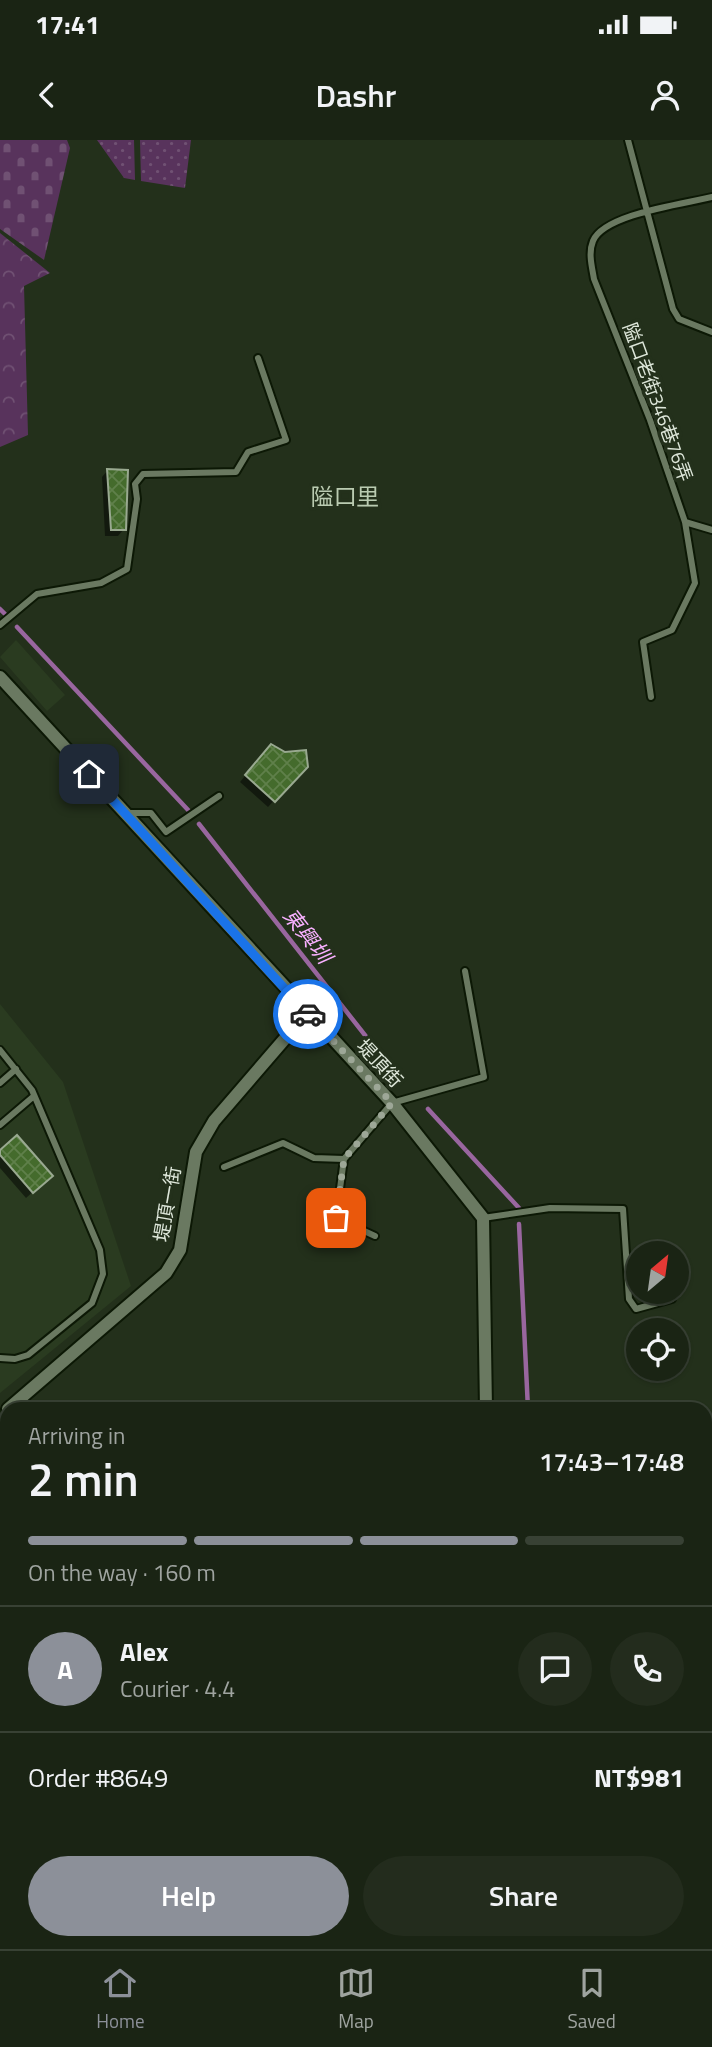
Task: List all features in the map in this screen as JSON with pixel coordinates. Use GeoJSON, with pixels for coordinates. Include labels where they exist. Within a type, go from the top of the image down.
{"type":"FeatureCollection","features":[{"type":"Feature","properties":{"kind":"street","name":"堤頂街"},"geometry":{"type":"LineString","coordinates":[[0,677],[392,1103],[483,1218]]}},
{"type":"Feature","properties":{"kind":"street","name":"堤頂一街"},"geometry":{"type":"LineString","coordinates":[[16,1402],[166,1273],[180,1250],[196,1152],[214,1121],[307,1013]]}},
{"type":"Feature","properties":{"kind":"street"},"geometry":{"type":"LineString","coordinates":[[483,1218],[486,1402]]}},
{"type":"Feature","properties":{"kind":"lane"},"geometry":{"type":"LineString","coordinates":[[628,140],[673,309],[679,319],[712,332]]}},
{"type":"Feature","properties":{"kind":"lane","name":"隘口老街346巷76弄"},"geometry":{"type":"LineString","coordinates":[[651,697],[643,642],[673,630],[695,583],[685,522],[650,420],[594,279],[590,254],[593,240],[604,226],[712,197]]}},
{"type":"Feature","properties":{"kind":"lane"},"geometry":{"type":"LineString","coordinates":[[0,625],[37,594],[101,583],[127,569],[137,499],[135,484],[144,474],[236,472],[248,452],[286,440],[258,358]]}},
{"type":"Feature","properties":{"kind":"lane"},"geometry":{"type":"LineString","coordinates":[[685,522],[712,530]]}},
{"type":"Feature","properties":{"kind":"lane"},"geometry":{"type":"LineString","coordinates":[[125,813],[151,813],[166,832],[219,796]]}},
{"type":"Feature","properties":{"kind":"lane"},"geometry":{"type":"LineString","coordinates":[[375,1236],[336,1218],[344,1159],[392,1103],[484,1077],[465,971]]}},
{"type":"Feature","properties":{"kind":"lane"},"geometry":{"type":"LineString","coordinates":[[0,1050],[3,1060],[16,1069],[34,1096],[100,1250],[103,1274],[92,1303],[42,1347],[15,1359],[0,1357]]}},
{"type":"Feature","properties":{"kind":"lane"},"geometry":{"type":"LineString","coordinates":[[0,1083],[16,1069]]}},
{"type":"Feature","properties":{"kind":"lane"},"geometry":{"type":"LineString","coordinates":[[0,1125],[34,1096]]}},
{"type":"Feature","properties":{"kind":"lane"},"geometry":{"type":"LineString","coordinates":[[224,1167],[283,1143],[314,1158],[344,1159]]}},
{"type":"Feature","properties":{"kind":"lane"},"geometry":{"type":"LineString","coordinates":[[483,1218],[550,1208],[623,1209],[626,1254]]}},
{"type":"Feature","properties":{"kind":"lane"},"geometry":{"type":"LineString","coordinates":[[632,1304],[636,1309],[654,1304]]}},
{"type":"Feature","properties":{"kind":"shaded area"},"geometry":{"type":"Polygon","coordinates":[[[16,640],[65,695],[47,711],[0,657],[16,640]]]}},
{"type":"Feature","properties":{"kind":"shaded area"},"geometry":{"type":"Polygon","coordinates":[[[0,1004],[63,1082],[131,1286],[0,1393],[0,1004]]]}},
{"type":"Feature","properties":{"kind":"green space"},"geometry":{"type":"Polygon","coordinates":[[[0,140],[67,140],[70,148],[44,260],[0,229],[0,140]]]}},
{"type":"Feature","properties":{"kind":"green space"},"geometry":{"type":"Polygon","coordinates":[[[97,140],[134,140],[135,180],[124,178],[97,140]]]}},
{"type":"Feature","properties":{"kind":"green space"},"geometry":{"type":"Polygon","coordinates":[[[140,140],[191,140],[185,188],[141,181],[140,140]]]}},
{"type":"Feature","properties":{"kind":"green space"},"geometry":{"type":"Polygon","coordinates":[[[0,233],[50,273],[24,286],[28,435],[0,447],[0,233]]]}},
{"type":"Feature","properties":{"kind":"building"},"geometry":{"type":"Polygon","coordinates":[[[107,469],[128,470],[126,530],[111,530],[107,469]]]}},
{"type":"Feature","properties":{"kind":"building"},"geometry":{"type":"Polygon","coordinates":[[[271,744],[285,752],[306,750],[308,767],[275,802],[245,775],[271,744]]]}},
{"type":"Feature","properties":{"kind":"building"},"geometry":{"type":"Polygon","coordinates":[[[17,1135],[53,1176],[33,1193],[0,1155],[0,1150],[17,1135]]]}},
{"type":"Feature","properties":{"kind":"waterway","name":"東興圳"},"geometry":{"type":"LineString","coordinates":[[0,609],[5,614]]}},
{"type":"Feature","properties":{"kind":"waterway","name":"東興圳"},"geometry":{"type":"LineString","coordinates":[[17,627],[189,811]]}},
{"type":"Feature","properties":{"kind":"waterway","name":"東興圳"},"geometry":{"type":"LineString","coordinates":[[199,824],[390,1067]]}},
{"type":"Feature","properties":{"kind":"waterway","name":"東興圳"},"geometry":{"type":"LineString","coordinates":[[428,1109],[519,1208]]}},
{"type":"Feature","properties":{"kind":"waterway","name":"東興圳"},"geometry":{"type":"LineString","coordinates":[[519,1224],[528,1402]]}},
{"type":"Feature","properties":{"kind":"way so far"},"geometry":{"type":"LineString","coordinates":[[308,1014],[392,1103],[344,1159],[336,1218]]}},
{"type":"Feature","properties":{"kind":"district","name":"隘口里"},"geometry":{"type":"Point","coordinates":[345,497]}},
{"type":"Feature","properties":{"kind":"route"},"geometry":{"type":"LineString","coordinates":[[89,774],[308,1014]]}}]}
